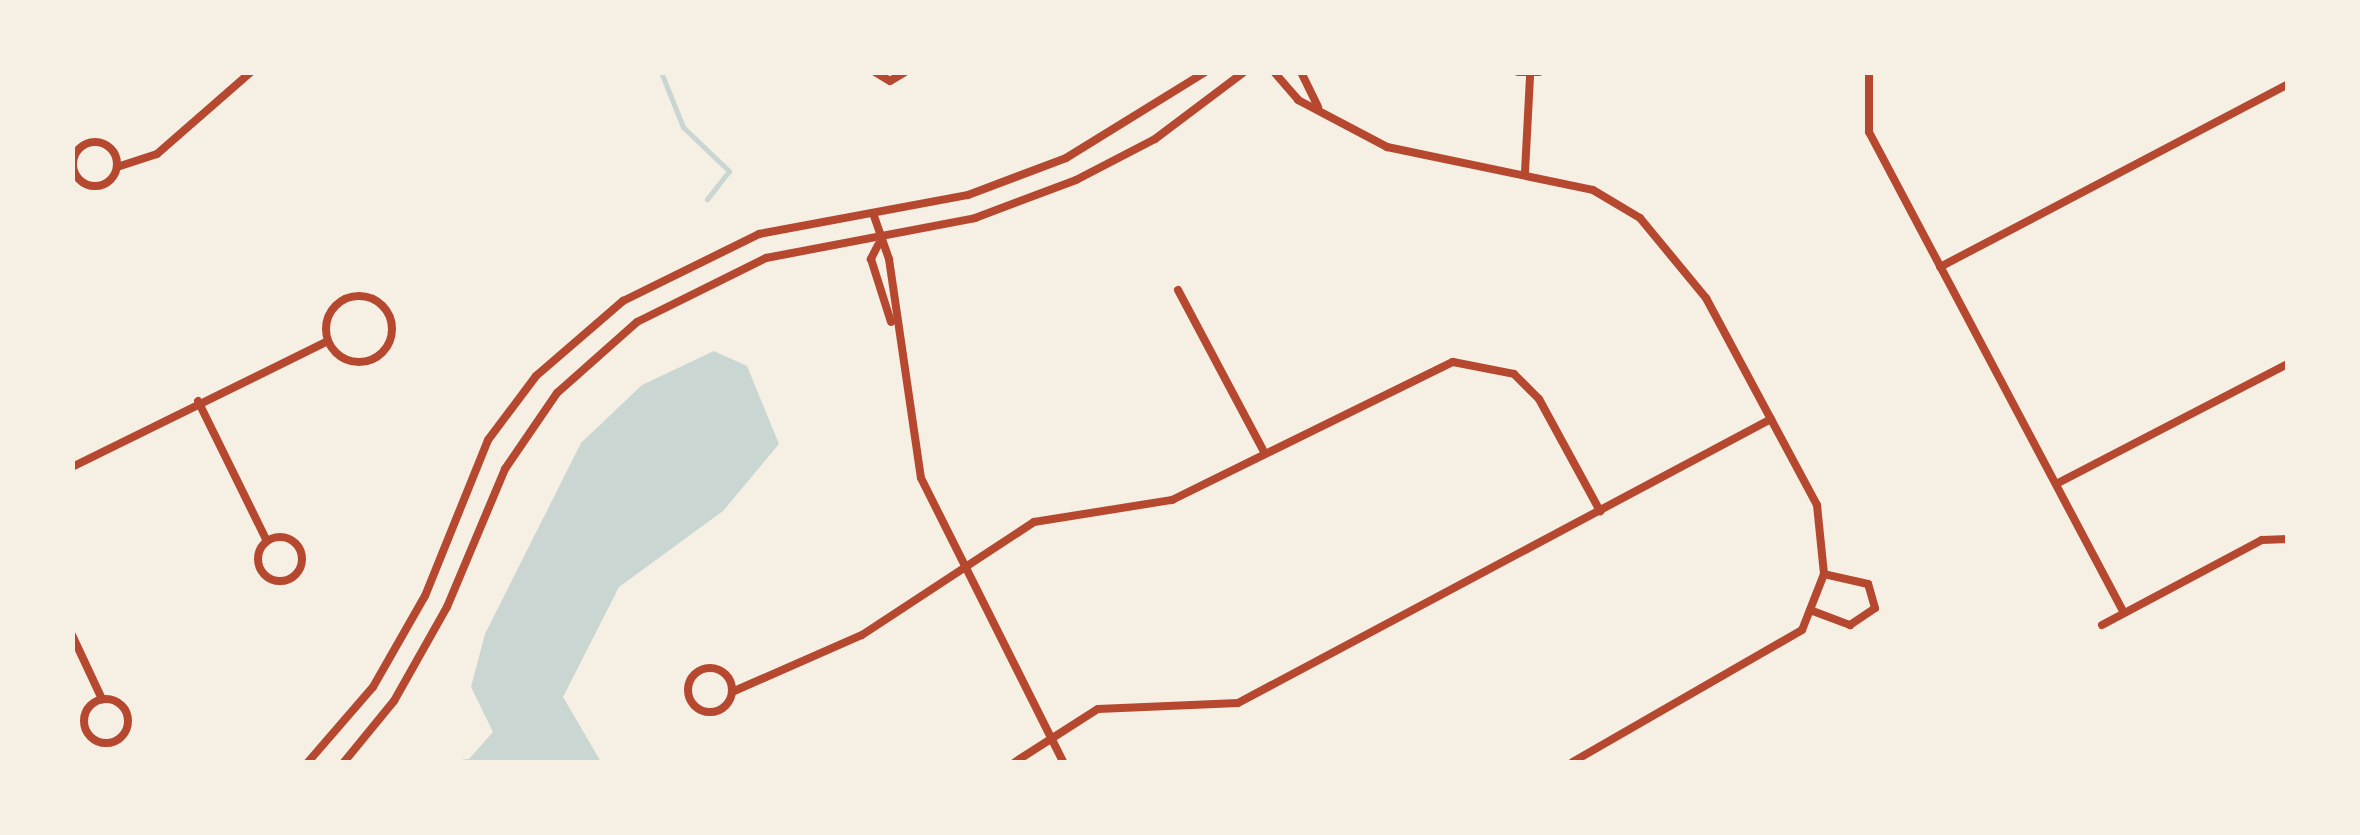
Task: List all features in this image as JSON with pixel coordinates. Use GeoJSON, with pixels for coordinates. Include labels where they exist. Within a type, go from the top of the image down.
{"type":"FeatureCollection","features":[{"type":"Feature","properties":{"kind":"street"},"geometry":{"type":"LineString","coordinates":[[116,167],[96,142],[73,159],[74,174],[92,186],[116,167],[157,154],[235,76],[251,72]]}},
{"type":"Feature","properties":{"kind":"street"},"geometry":{"type":"LineString","coordinates":[[875,72],[890,81],[905,72]]}},
{"type":"Feature","properties":{"kind":"street"},"geometry":{"type":"LineString","coordinates":[[308,762],[374,687],[425,596],[488,440],[536,376],[623,302],[680,270],[759,234],[874,216],[1066,158],[1205,72]]}},
{"type":"Feature","properties":{"kind":"street"},"geometry":{"type":"LineString","coordinates":[[344,762],[394,701],[447,607],[505,469],[557,393],[637,322],[691,291],[766,258],[878,243],[1076,180],[1155,140],[1244,72]]}},
{"type":"Feature","properties":{"kind":"street"},"geometry":{"type":"LineString","coordinates":[[1274,72],[1318,107],[1387,148],[1448,166],[1525,172],[1594,190],[1664,239],[1771,419],[1817,505],[1824,574],[1810,610],[1786,646],[1572,762]]}},
{"type":"Feature","properties":{"kind":"street"},"geometry":{"type":"LineString","coordinates":[[1300,72],[1318,107]]}},
{"type":"Feature","properties":{"kind":"street"},"geometry":{"type":"LineString","coordinates":[[1518,72],[1535,74],[1525,172]]}},
{"type":"Feature","properties":{"kind":"street"},"geometry":{"type":"LineString","coordinates":[[1869,72],[1869,132],[2124,612]]}},
{"type":"Feature","properties":{"kind":"street"},"geometry":{"type":"LineString","coordinates":[[1940,267],[2288,84]]}},
{"type":"Feature","properties":{"kind":"street"},"geometry":{"type":"LineString","coordinates":[[874,216],[878,243],[888,259],[891,322]]}},
{"type":"Feature","properties":{"kind":"street"},"geometry":{"type":"LineString","coordinates":[[878,243],[872,259],[891,322],[920,478],[959,566],[1062,762]]}},
{"type":"Feature","properties":{"kind":"street"},"geometry":{"type":"LineString","coordinates":[[1178,290],[1264,450]]}},
{"type":"Feature","properties":{"kind":"street"},"geometry":{"type":"LineString","coordinates":[[363,296],[388,314],[391,334],[373,358],[342,358],[328,340],[328,318],[341,301],[363,296]]}},
{"type":"Feature","properties":{"kind":"street"},"geometry":{"type":"LineString","coordinates":[[72,467],[198,401],[328,340]]}},
{"type":"Feature","properties":{"kind":"street"},"geometry":{"type":"LineString","coordinates":[[732,692],[712,668],[698,672],[688,692],[708,712],[732,692],[862,635],[959,566],[1034,522],[1172,500],[1424,369],[1483,362],[1539,399],[1600,510]]}},
{"type":"Feature","properties":{"kind":"street"},"geometry":{"type":"LineString","coordinates":[[2058,483],[2288,364]]}},
{"type":"Feature","properties":{"kind":"street"},"geometry":{"type":"LineString","coordinates":[[198,401],[267,541],[260,568],[271,579],[291,578],[299,548],[282,537],[267,541]]}},
{"type":"Feature","properties":{"kind":"street"},"geometry":{"type":"LineString","coordinates":[[1015,762],[1048,736],[1098,710],[1238,703],[1771,419]]}},
{"type":"Feature","properties":{"kind":"street"},"geometry":{"type":"LineString","coordinates":[[2102,624],[2262,540],[2288,539]]}},
{"type":"Feature","properties":{"kind":"street"},"geometry":{"type":"LineString","coordinates":[[1810,610],[1850,625],[1875,608],[1868,584],[1824,574]]}},
{"type":"Feature","properties":{"kind":"street"},"geometry":{"type":"LineString","coordinates":[[72,635],[102,700],[128,716],[110,743],[90,736],[84,723],[102,700]]}},
{"type":"Feature","properties":{"kind":"shaded area"},"geometry":{"type":"Polygon","coordinates":[[[714,351],[747,366],[779,444],[723,511],[619,587],[563,697],[601,762],[444,762],[469,759],[493,732],[471,687],[485,634],[581,443],[642,385],[714,351]]]}},
{"type":"Feature","properties":{"kind":"waterway"},"geometry":{"type":"LineString","coordinates":[[661,72],[683,127],[729,171],[707,199]]}}]}
